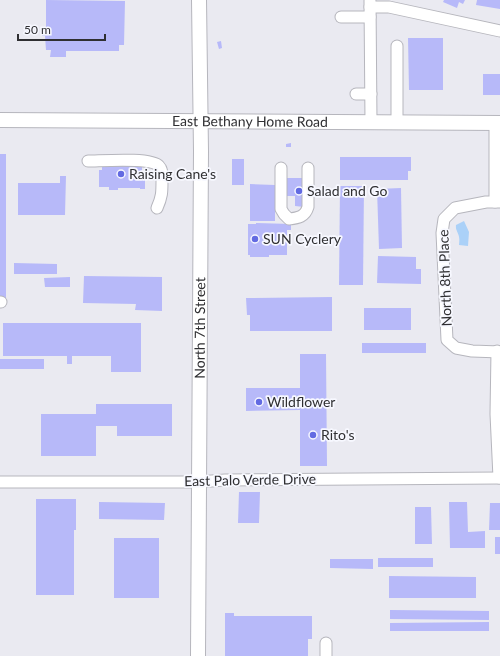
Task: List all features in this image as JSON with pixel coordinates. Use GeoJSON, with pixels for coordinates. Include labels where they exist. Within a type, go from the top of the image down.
{"type":"FeatureCollection","features":[{"type":"Feature","properties":{"kind":"main road","name":"North 7th Street"},"geometry":{"type":"LineString","coordinates":[[198,656],[199,0]]}},
{"type":"Feature","properties":{"kind":"main road","name":"East Bethany Home Road"},"geometry":{"type":"LineString","coordinates":[[0,120],[497,123]]}},
{"type":"Feature","properties":{"kind":"street"},"geometry":{"type":"LineString","coordinates":[[341,17],[370,8],[389,7],[500,31]]}},
{"type":"Feature","properties":{"kind":"street"},"geometry":{"type":"LineString","coordinates":[[370,8],[371,122]]}},
{"type":"Feature","properties":{"kind":"street"},"geometry":{"type":"LineString","coordinates":[[397,46],[397,122]]}},
{"type":"Feature","properties":{"kind":"street"},"geometry":{"type":"LineString","coordinates":[[356,94],[371,94]]}},
{"type":"Feature","properties":{"kind":"street","name":"North 8th Place"},"geometry":{"type":"LineString","coordinates":[[497,123],[498,202],[486,202],[455,208],[444,219],[442,232],[447,340],[456,348],[472,351],[499,351],[496,414],[500,478]]}},
{"type":"Feature","properties":{"kind":"street"},"geometry":{"type":"LineString","coordinates":[[88,161],[145,160],[155,163],[162,171],[162,197],[157,208]]}},
{"type":"Feature","properties":{"kind":"street"},"geometry":{"type":"LineString","coordinates":[[281,168],[282,209],[284,214],[289,219],[301,217],[306,213],[308,207],[308,168]]}},
{"type":"Feature","properties":{"kind":"street","name":"East Palo Verde Drive"},"geometry":{"type":"LineString","coordinates":[[0,482],[198,482],[225,480],[500,478]]}},
{"type":"Feature","properties":{"kind":"street"},"geometry":{"type":"LineString","coordinates":[[326,643],[326,656]]}},
{"type":"Feature","properties":{"kind":"water"},"geometry":{"type":"Polygon","coordinates":[[[464,221],[469,232],[468,246],[459,245],[456,227],[456,225],[464,221]]]}},
{"type":"Feature","properties":{"kind":"building"},"geometry":{"type":"Polygon","coordinates":[[[46,0],[125,1],[124,45],[119,45],[119,51],[66,51],[66,57],[50,57],[51,50],[46,50],[45,36],[42,36],[42,27],[46,27],[46,0]]]}},
{"type":"Feature","properties":{"kind":"building"},"geometry":{"type":"Polygon","coordinates":[[[444,0],[465,0],[463,4],[459,2],[457,8],[443,2],[444,0]]]}},
{"type":"Feature","properties":{"kind":"building"},"geometry":{"type":"Polygon","coordinates":[[[477,0],[500,0],[500,9],[476,5],[477,0]]]}},
{"type":"Feature","properties":{"kind":"building"},"geometry":{"type":"Polygon","coordinates":[[[408,38],[443,38],[443,90],[409,90],[408,38]]]}},
{"type":"Feature","properties":{"kind":"building"},"geometry":{"type":"Polygon","coordinates":[[[221,41],[222,48],[219,49],[217,42],[221,41]]]}},
{"type":"Feature","properties":{"kind":"building"},"geometry":{"type":"Polygon","coordinates":[[[483,74],[500,74],[500,95],[483,95],[483,74]]]}},
{"type":"Feature","properties":{"kind":"building"},"geometry":{"type":"Polygon","coordinates":[[[291,143],[291,147],[286,147],[286,144],[291,143]]]}},
{"type":"Feature","properties":{"kind":"building"},"geometry":{"type":"Polygon","coordinates":[[[0,154],[6,154],[6,298],[0,298],[0,154]]]}},
{"type":"Feature","properties":{"kind":"building"},"geometry":{"type":"Polygon","coordinates":[[[340,157],[411,157],[411,171],[408,171],[408,180],[340,180],[340,157]]]}},
{"type":"Feature","properties":{"kind":"building"},"geometry":{"type":"Polygon","coordinates":[[[232,159],[244,159],[244,185],[232,185],[232,159]]]}},
{"type":"Feature","properties":{"kind":"building","name":"Raising Cane's"},"geometry":{"type":"Polygon","coordinates":[[[134,164],[142,164],[142,178],[145,178],[145,189],[118,188],[118,190],[109,190],[109,187],[99,187],[99,170],[102,170],[102,166],[134,166],[134,164]]]}},
{"type":"Feature","properties":{"kind":"building"},"geometry":{"type":"Polygon","coordinates":[[[60,176],[66,176],[65,215],[18,215],[18,183],[60,183],[60,176]]]}},
{"type":"Feature","properties":{"kind":"building","name":"Salad and Go"},"geometry":{"type":"Polygon","coordinates":[[[286,178],[304,178],[304,207],[295,206],[295,196],[285,196],[286,178]]]}},
{"type":"Feature","properties":{"kind":"building"},"geometry":{"type":"Polygon","coordinates":[[[250,184],[275,185],[275,221],[250,221],[250,184]]]}},
{"type":"Feature","properties":{"kind":"building"},"geometry":{"type":"Polygon","coordinates":[[[340,186],[364,186],[363,285],[339,285],[340,186]]]}},
{"type":"Feature","properties":{"kind":"building"},"geometry":{"type":"Polygon","coordinates":[[[401,188],[402,248],[379,249],[377,189],[401,188]]]}},
{"type":"Feature","properties":{"kind":"building"},"geometry":{"type":"Polygon","coordinates":[[[248,224],[291,224],[291,230],[287,230],[287,255],[250,257],[250,255],[248,255],[248,224]]]}},
{"type":"Feature","properties":{"kind":"building"},"geometry":{"type":"Polygon","coordinates":[[[378,256],[416,257],[416,269],[421,269],[421,284],[377,283],[378,256]]]}},
{"type":"Feature","properties":{"kind":"building"},"geometry":{"type":"Polygon","coordinates":[[[14,263],[57,264],[57,274],[14,274],[14,263]]]}},
{"type":"Feature","properties":{"kind":"building"},"geometry":{"type":"Polygon","coordinates":[[[84,276],[162,277],[162,311],[135,310],[136,304],[83,303],[84,276]]]}},
{"type":"Feature","properties":{"kind":"building"},"geometry":{"type":"Polygon","coordinates":[[[70,277],[70,287],[45,287],[44,278],[70,277]]]}},
{"type":"Feature","properties":{"kind":"building"},"geometry":{"type":"Polygon","coordinates":[[[332,297],[332,331],[250,331],[250,315],[247,315],[246,298],[332,297]]]}},
{"type":"Feature","properties":{"kind":"building"},"geometry":{"type":"Polygon","coordinates":[[[364,308],[411,308],[411,330],[364,330],[364,308]]]}},
{"type":"Feature","properties":{"kind":"building"},"geometry":{"type":"Polygon","coordinates":[[[3,323],[141,323],[141,372],[111,372],[111,356],[72,356],[72,364],[67,364],[67,356],[3,356],[3,323]]]}},
{"type":"Feature","properties":{"kind":"building"},"geometry":{"type":"Polygon","coordinates":[[[362,343],[426,343],[426,353],[362,353],[362,343]]]}},
{"type":"Feature","properties":{"kind":"building"},"geometry":{"type":"Polygon","coordinates":[[[300,354],[326,354],[327,466],[300,466],[300,410],[246,411],[246,388],[300,388],[300,354]]]}},
{"type":"Feature","properties":{"kind":"building"},"geometry":{"type":"Polygon","coordinates":[[[0,359],[44,359],[44,369],[0,369],[0,359]]]}},
{"type":"Feature","properties":{"kind":"building"},"geometry":{"type":"Polygon","coordinates":[[[96,404],[172,404],[172,436],[117,436],[117,426],[96,426],[96,456],[41,456],[41,414],[96,414],[96,404]]]}},
{"type":"Feature","properties":{"kind":"building"},"geometry":{"type":"Polygon","coordinates":[[[239,492],[260,492],[259,523],[238,523],[239,492]]]}},
{"type":"Feature","properties":{"kind":"building"},"geometry":{"type":"Polygon","coordinates":[[[36,499],[76,499],[76,530],[74,530],[74,595],[36,595],[36,499]]]}},
{"type":"Feature","properties":{"kind":"building"},"geometry":{"type":"Polygon","coordinates":[[[99,502],[165,503],[164,520],[99,519],[99,502]]]}},
{"type":"Feature","properties":{"kind":"building"},"geometry":{"type":"Polygon","coordinates":[[[449,502],[467,502],[468,532],[485,531],[485,548],[450,548],[449,502]]]}},
{"type":"Feature","properties":{"kind":"building"},"geometry":{"type":"Polygon","coordinates":[[[490,503],[500,503],[500,530],[489,530],[490,503]]]}},
{"type":"Feature","properties":{"kind":"building"},"geometry":{"type":"Polygon","coordinates":[[[415,507],[431,507],[432,544],[415,544],[415,507]]]}},
{"type":"Feature","properties":{"kind":"building"},"geometry":{"type":"Polygon","coordinates":[[[495,537],[500,537],[500,554],[495,554],[495,537]]]}},
{"type":"Feature","properties":{"kind":"building"},"geometry":{"type":"Polygon","coordinates":[[[114,538],[159,538],[159,598],[114,598],[114,538]]]}},
{"type":"Feature","properties":{"kind":"building"},"geometry":{"type":"Polygon","coordinates":[[[378,558],[433,558],[433,567],[378,567],[378,558]]]}},
{"type":"Feature","properties":{"kind":"building"},"geometry":{"type":"Polygon","coordinates":[[[330,559],[373,559],[373,569],[330,568],[330,559]]]}},
{"type":"Feature","properties":{"kind":"building"},"geometry":{"type":"Polygon","coordinates":[[[389,576],[476,577],[476,598],[389,598],[389,576]]]}},
{"type":"Feature","properties":{"kind":"building"},"geometry":{"type":"Polygon","coordinates":[[[390,610],[489,611],[489,620],[390,619],[390,610]]]}},
{"type":"Feature","properties":{"kind":"building"},"geometry":{"type":"Polygon","coordinates":[[[225,613],[234,613],[234,616],[312,616],[312,639],[308,639],[308,656],[225,656],[225,613]]]}},
{"type":"Feature","properties":{"kind":"building"},"geometry":{"type":"Polygon","coordinates":[[[489,622],[489,631],[390,631],[390,623],[489,622]]]}},
{"type":"Feature","properties":{"kind":"place","name":"Raising Cane's"},"geometry":{"type":"Point","coordinates":[121,174]}},
{"type":"Feature","properties":{"kind":"place","name":"Salad and Go"},"geometry":{"type":"Point","coordinates":[299,191]}},
{"type":"Feature","properties":{"kind":"place","name":"SUN Cyclery"},"geometry":{"type":"Point","coordinates":[255,239]}},
{"type":"Feature","properties":{"kind":"place","name":"Wildflower"},"geometry":{"type":"Point","coordinates":[259,402]}},
{"type":"Feature","properties":{"kind":"place","name":"Rito's"},"geometry":{"type":"Point","coordinates":[313,435]}}]}
